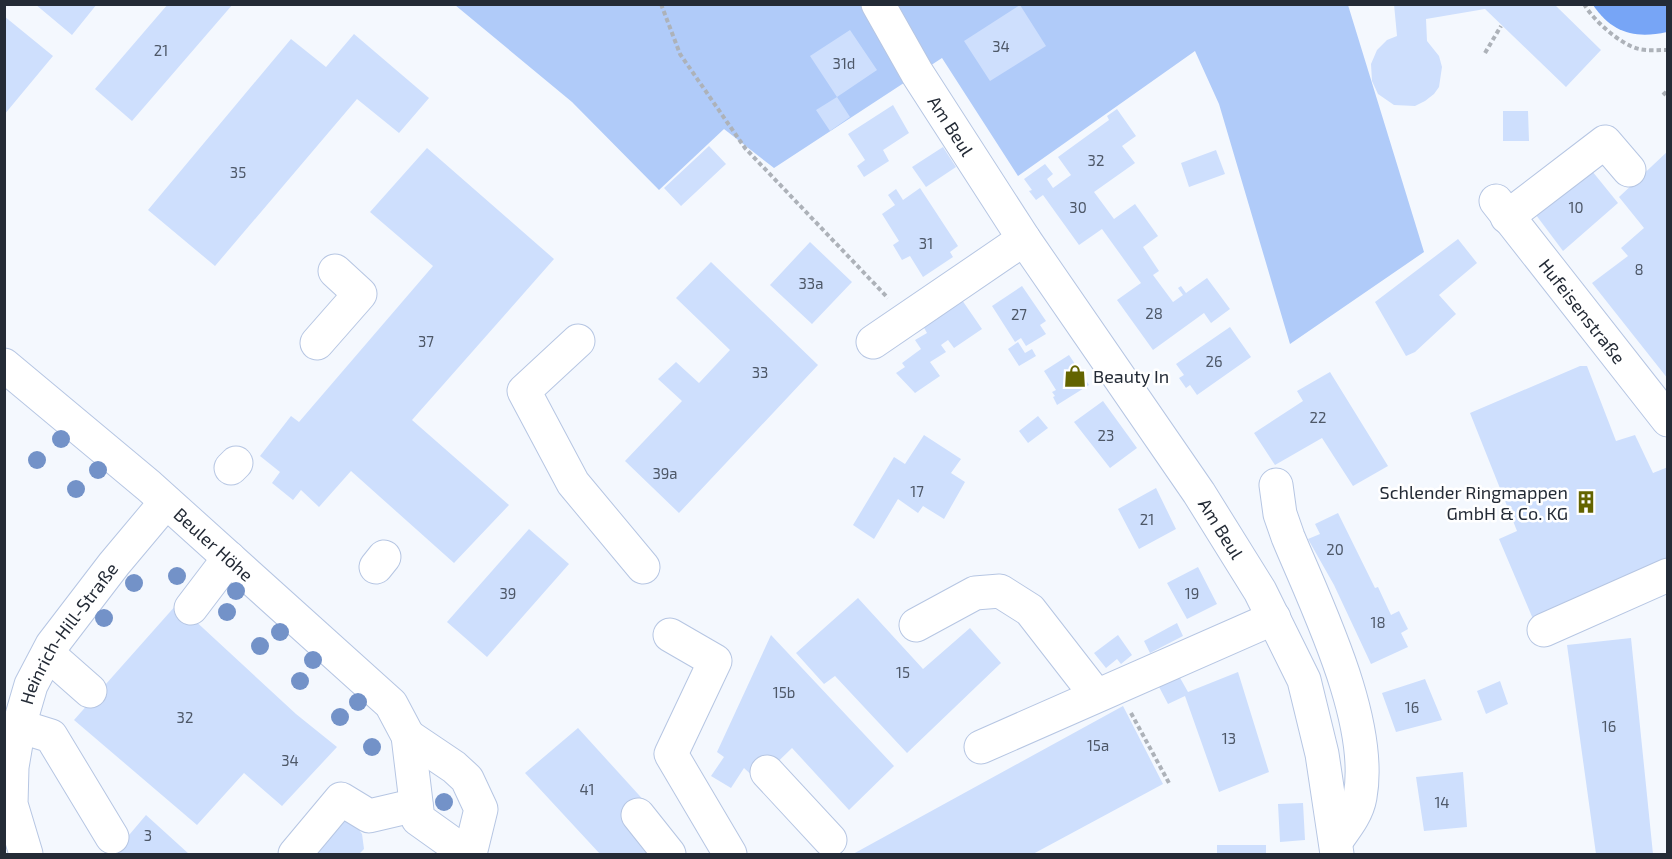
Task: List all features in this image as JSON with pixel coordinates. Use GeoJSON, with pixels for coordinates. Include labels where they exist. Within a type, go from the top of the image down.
{"type":"FeatureCollection","features":[{"type":"Feature","properties":{"kind":"street","name":"Am Beul"},"geometry":{"type":"LineString","coordinates":[[878,4],[917,73],[1024,238],[1199,493],[1260,591],[1304,680],[1322,754],[1336,848]]}},
{"type":"Feature","properties":{"kind":"street","name":"Hufeisenstraße"},"geometry":{"type":"LineString","coordinates":[[1629,170],[1605,142],[1502,209],[1668,420]]}},
{"type":"Feature","properties":{"kind":"street"},"geometry":{"type":"LineString","coordinates":[[873,342],[1024,238]]}},
{"type":"Feature","properties":{"kind":"street"},"geometry":{"type":"LineString","coordinates":[[317,343],[360,294],[335,271]]}},
{"type":"Feature","properties":{"kind":"street"},"geometry":{"type":"LineString","coordinates":[[578,341],[524,391],[573,483],[643,567]]}},
{"type":"Feature","properties":{"kind":"street","name":"Beuler Höhe"},"geometry":{"type":"LineString","coordinates":[[4,365],[230,558],[391,705],[408,736],[418,819],[469,855],[481,809],[468,779],[408,736]]}},
{"type":"Feature","properties":{"kind":"street"},"geometry":{"type":"LineString","coordinates":[[1276,485],[1280,514],[1344,674],[1357,730],[1361,758],[1360,796],[1352,819],[1336,848]]}},
{"type":"Feature","properties":{"kind":"street","name":"Heinrich-Hill-Straße"},"geometry":{"type":"LineString","coordinates":[[26,855],[11,804],[12,767],[19,726],[31,686],[52,645],[114,564],[166,502]]}},
{"type":"Feature","properties":{"kind":"street"},"geometry":{"type":"LineString","coordinates":[[191,608],[230,558]]}},
{"type":"Feature","properties":{"kind":"street"},"geometry":{"type":"LineString","coordinates":[[1544,630],[1668,575]]}},
{"type":"Feature","properties":{"kind":"street"},"geometry":{"type":"LineString","coordinates":[[916,625],[975,593],[999,591],[1030,610],[1089,686],[1094,696]]}},
{"type":"Feature","properties":{"kind":"street"},"geometry":{"type":"LineString","coordinates":[[981,747],[1274,618]]}},
{"type":"Feature","properties":{"kind":"street"},"geometry":{"type":"LineString","coordinates":[[670,634],[716,661],[671,754],[730,855]]}},
{"type":"Feature","properties":{"kind":"street"},"geometry":{"type":"LineString","coordinates":[[48,654],[90,691]]}},
{"type":"Feature","properties":{"kind":"street"},"geometry":{"type":"LineString","coordinates":[[19,726],[51,736],[112,837]]}},
{"type":"Feature","properties":{"kind":"street"},"geometry":{"type":"LineString","coordinates":[[767,772],[830,840]]}},
{"type":"Feature","properties":{"kind":"street"},"geometry":{"type":"LineString","coordinates":[[295,855],[341,799],[369,816],[416,805]]}},
{"type":"Feature","properties":{"kind":"street"},"geometry":{"type":"LineString","coordinates":[[638,815],[669,855]]}},
{"type":"Feature","properties":{"kind":"path"},"geometry":{"type":"LineString","coordinates":[[662,4],[680,54],[745,147],[907,318]]}},
{"type":"Feature","properties":{"kind":"path"},"geometry":{"type":"LineString","coordinates":[[1584,4],[1590,14],[1611,33],[1637,49],[1668,50]]}},
{"type":"Feature","properties":{"kind":"path"},"geometry":{"type":"LineString","coordinates":[[1485,53],[1501,26]]}},
{"type":"Feature","properties":{"kind":"path"},"geometry":{"type":"LineString","coordinates":[[1604,37],[1611,33]]}},
{"type":"Feature","properties":{"kind":"path"},"geometry":{"type":"LineString","coordinates":[[1663,95],[1668,90]]}},
{"type":"Feature","properties":{"kind":"path"},"geometry":{"type":"LineString","coordinates":[[1130,711],[1169,783]]}},
{"type":"Feature","properties":{"kind":"shaded area"},"geometry":{"type":"Polygon","coordinates":[[[455,5],[1348,5],[1424,252],[1290,344],[1219,104],[1195,51],[1018,176],[942,58],[774,168],[724,129],[659,190],[572,102],[455,5]]]}},
{"type":"Feature","properties":{"kind":"water"},"geometry":{"type":"Polygon","coordinates":[[[1593,5],[1667,5],[1667,32],[1645,35],[1625,32],[1608,22],[1593,5]]]}},
{"type":"Feature","properties":{"kind":"building"},"geometry":{"type":"Polygon","coordinates":[[[35,4],[97,4],[72,35],[35,4]]]}},
{"type":"Feature","properties":{"kind":"building"},"geometry":{"type":"Polygon","coordinates":[[[168,4],[233,4],[132,121],[95,89],[168,4]]]}},
{"type":"Feature","properties":{"kind":"building"},"geometry":{"type":"Polygon","coordinates":[[[1394,4],[1554,4],[1601,50],[1566,87],[1485,9],[1426,19],[1427,41],[1439,56],[1442,67],[1439,87],[1434,94],[1415,106],[1394,105],[1378,94],[1372,81],[1371,64],[1377,50],[1387,40],[1397,36],[1394,4]]]}},
{"type":"Feature","properties":{"kind":"building"},"geometry":{"type":"Polygon","coordinates":[[[1020,5],[1046,46],[990,81],[964,41],[1020,5]]]}},
{"type":"Feature","properties":{"kind":"building"},"geometry":{"type":"Polygon","coordinates":[[[4,16],[53,56],[4,115],[4,16]]]}},
{"type":"Feature","properties":{"kind":"building"},"geometry":{"type":"Polygon","coordinates":[[[850,30],[877,70],[837,97],[810,56],[850,30]]]}},
{"type":"Feature","properties":{"kind":"building"},"geometry":{"type":"Polygon","coordinates":[[[354,34],[429,98],[399,133],[357,99],[215,266],[148,210],[291,39],[326,67],[354,34]]]}},
{"type":"Feature","properties":{"kind":"building"},"geometry":{"type":"Polygon","coordinates":[[[837,97],[850,117],[830,131],[816,110],[837,97]]]}},
{"type":"Feature","properties":{"kind":"building"},"geometry":{"type":"Polygon","coordinates":[[[893,105],[909,133],[883,150],[889,161],[864,177],[857,166],[865,160],[848,134],[893,105]]]}},
{"type":"Feature","properties":{"kind":"building"},"geometry":{"type":"Polygon","coordinates":[[[1117,109],[1136,136],[1122,146],[1135,163],[1094,192],[1114,219],[1135,204],[1158,236],[1143,247],[1159,271],[1153,275],[1173,302],[1183,295],[1178,288],[1181,286],[1186,293],[1207,278],[1230,309],[1211,323],[1204,313],[1153,350],[1117,300],[1141,283],[1102,229],[1079,245],[1043,195],[1036,200],[1024,179],[1045,164],[1053,174],[1047,179],[1053,188],[1071,175],[1058,157],[1109,120],[1107,116],[1117,109]]]}},
{"type":"Feature","properties":{"kind":"building"},"geometry":{"type":"Polygon","coordinates":[[[1503,111],[1528,111],[1529,141],[1503,141],[1503,111]]]}},
{"type":"Feature","properties":{"kind":"building"},"geometry":{"type":"Polygon","coordinates":[[[709,146],[726,164],[681,206],[664,188],[709,146]]]}},
{"type":"Feature","properties":{"kind":"building"},"geometry":{"type":"Polygon","coordinates":[[[943,147],[956,167],[926,187],[912,167],[943,147]]]}},
{"type":"Feature","properties":{"kind":"building"},"geometry":{"type":"Polygon","coordinates":[[[427,148],[554,259],[412,420],[509,505],[454,563],[351,471],[319,507],[301,490],[293,500],[272,483],[280,472],[260,456],[291,416],[299,422],[433,266],[370,212],[427,148]]]}},
{"type":"Feature","properties":{"kind":"building"},"geometry":{"type":"Polygon","coordinates":[[[1216,150],[1225,174],[1189,187],[1181,163],[1216,150]]]}},
{"type":"Feature","properties":{"kind":"building"},"geometry":{"type":"Polygon","coordinates":[[[1668,151],[1668,379],[1592,283],[1628,256],[1621,248],[1644,228],[1619,197],[1668,151]]]}},
{"type":"Feature","properties":{"kind":"building"},"geometry":{"type":"Polygon","coordinates":[[[1588,166],[1618,203],[1563,251],[1533,211],[1588,166]]]}},
{"type":"Feature","properties":{"kind":"building"},"geometry":{"type":"Polygon","coordinates":[[[920,188],[958,246],[950,252],[953,257],[923,277],[910,256],[902,260],[893,245],[899,241],[882,214],[895,205],[888,195],[896,189],[903,200],[920,188]]]}},
{"type":"Feature","properties":{"kind":"building"},"geometry":{"type":"Polygon","coordinates":[[[1458,239],[1477,263],[1439,295],[1456,314],[1415,352],[1406,356],[1375,302],[1458,239]]]}},
{"type":"Feature","properties":{"kind":"building"},"geometry":{"type":"Polygon","coordinates":[[[810,242],[852,282],[812,324],[770,285],[810,242]]]}},
{"type":"Feature","properties":{"kind":"building"},"geometry":{"type":"Polygon","coordinates":[[[711,262],[818,365],[679,513],[625,461],[682,401],[658,379],[676,362],[699,383],[730,350],[676,298],[711,262]]]}},
{"type":"Feature","properties":{"kind":"building"},"geometry":{"type":"Polygon","coordinates":[[[1022,286],[1046,321],[1040,325],[1046,334],[1026,346],[1021,338],[1015,342],[992,306],[1022,286]]]}},
{"type":"Feature","properties":{"kind":"building"},"geometry":{"type":"Polygon","coordinates":[[[962,300],[982,329],[954,348],[948,340],[941,345],[946,352],[930,362],[940,376],[915,393],[896,373],[905,367],[902,363],[921,349],[915,340],[927,333],[923,326],[962,300]]]}},
{"type":"Feature","properties":{"kind":"building"},"geometry":{"type":"Polygon","coordinates":[[[1230,327],[1251,357],[1197,395],[1190,385],[1186,388],[1179,378],[1184,375],[1176,364],[1230,327]]]}},
{"type":"Feature","properties":{"kind":"building"},"geometry":{"type":"Polygon","coordinates":[[[1018,342],[1025,353],[1032,349],[1036,356],[1019,366],[1008,349],[1018,342]]]}},
{"type":"Feature","properties":{"kind":"building"},"geometry":{"type":"Polygon","coordinates":[[[1069,355],[1089,385],[1057,405],[1052,392],[1056,390],[1044,371],[1069,355]]]}},
{"type":"Feature","properties":{"kind":"building","name":"Schlender Ringmappen GmbH & Co. KG"},"geometry":{"type":"Polygon","coordinates":[[[1580,366],[1587,366],[1616,441],[1635,435],[1653,473],[1668,467],[1668,563],[1533,619],[1499,539],[1517,531],[1470,413],[1580,366]]]}},
{"type":"Feature","properties":{"kind":"building"},"geometry":{"type":"Polygon","coordinates":[[[1330,372],[1388,466],[1353,486],[1322,438],[1275,465],[1254,433],[1303,401],[1297,391],[1330,372]]]}},
{"type":"Feature","properties":{"kind":"building"},"geometry":{"type":"Polygon","coordinates":[[[1103,401],[1137,448],[1110,468],[1074,422],[1103,401]]]}},
{"type":"Feature","properties":{"kind":"building"},"geometry":{"type":"Polygon","coordinates":[[[1038,416],[1048,428],[1028,443],[1019,431],[1038,416]]]}},
{"type":"Feature","properties":{"kind":"building"},"geometry":{"type":"Polygon","coordinates":[[[924,435],[961,459],[951,473],[965,482],[944,519],[923,506],[918,513],[898,499],[874,539],[853,525],[894,457],[905,464],[924,435]]]}},
{"type":"Feature","properties":{"kind":"building"},"geometry":{"type":"Polygon","coordinates":[[[1156,488],[1176,529],[1139,549],[1118,509],[1156,488]]]}},
{"type":"Feature","properties":{"kind":"building"},"geometry":{"type":"Polygon","coordinates":[[[1338,513],[1391,615],[1399,611],[1408,629],[1401,633],[1408,647],[1371,664],[1334,585],[1308,539],[1320,534],[1315,524],[1338,513]]]}},
{"type":"Feature","properties":{"kind":"building"},"geometry":{"type":"Polygon","coordinates":[[[529,529],[569,564],[487,657],[447,622],[529,529]]]}},
{"type":"Feature","properties":{"kind":"building"},"geometry":{"type":"Polygon","coordinates":[[[1198,567],[1217,604],[1187,619],[1167,583],[1198,567]]]}},
{"type":"Feature","properties":{"kind":"building"},"geometry":{"type":"Polygon","coordinates":[[[858,598],[923,669],[970,628],[1001,663],[907,753],[835,676],[824,684],[796,653],[858,598]]]}},
{"type":"Feature","properties":{"kind":"building"},"geometry":{"type":"Polygon","coordinates":[[[177,604],[296,714],[337,747],[282,806],[244,773],[197,825],[74,720],[177,604]]]}},
{"type":"Feature","properties":{"kind":"building"},"geometry":{"type":"Polygon","coordinates":[[[1177,623],[1183,636],[1150,653],[1144,641],[1177,623]]]}},
{"type":"Feature","properties":{"kind":"building"},"geometry":{"type":"Polygon","coordinates":[[[771,635],[894,766],[849,810],[792,748],[758,781],[744,768],[731,788],[711,776],[724,757],[717,752],[771,635]]]}},
{"type":"Feature","properties":{"kind":"building"},"geometry":{"type":"Polygon","coordinates":[[[1118,635],[1132,655],[1121,664],[1117,659],[1106,668],[1094,653],[1118,635]]]}},
{"type":"Feature","properties":{"kind":"building"},"geometry":{"type":"Polygon","coordinates":[[[1631,638],[1653,854],[1596,854],[1567,645],[1631,638]]]}},
{"type":"Feature","properties":{"kind":"building"},"geometry":{"type":"Polygon","coordinates":[[[1238,672],[1269,772],[1219,792],[1185,696],[1168,704],[1158,685],[1179,676],[1188,692],[1238,672]]]}},
{"type":"Feature","properties":{"kind":"building"},"geometry":{"type":"Polygon","coordinates":[[[1425,679],[1442,720],[1396,732],[1382,693],[1425,679]]]}},
{"type":"Feature","properties":{"kind":"building"},"geometry":{"type":"Polygon","coordinates":[[[1500,681],[1508,704],[1486,714],[1477,691],[1500,681]]]}},
{"type":"Feature","properties":{"kind":"building"},"geometry":{"type":"Polygon","coordinates":[[[1123,706],[1163,784],[1033,854],[853,854],[1123,706]]]}},
{"type":"Feature","properties":{"kind":"building"},"geometry":{"type":"Polygon","coordinates":[[[578,728],[648,805],[653,854],[600,854],[525,773],[578,728]]]}},
{"type":"Feature","properties":{"kind":"building"},"geometry":{"type":"Polygon","coordinates":[[[1463,772],[1467,827],[1424,831],[1416,777],[1463,772]]]}},
{"type":"Feature","properties":{"kind":"building"},"geometry":{"type":"Polygon","coordinates":[[[1303,803],[1305,840],[1280,842],[1278,804],[1303,803]]]}},
{"type":"Feature","properties":{"kind":"building"},"geometry":{"type":"Polygon","coordinates":[[[146,815],[189,854],[113,854],[146,815]]]}},
{"type":"Feature","properties":{"kind":"building"},"geometry":{"type":"Polygon","coordinates":[[[346,820],[356,826],[362,834],[364,849],[359,854],[310,854],[327,822],[346,820]]]}},
{"type":"Feature","properties":{"kind":"building"},"geometry":{"type":"Polygon","coordinates":[[[1217,845],[1266,845],[1266,854],[1217,854],[1217,845]]]}},
{"type":"Feature","properties":{"kind":"place","name":"Beauty In"},"geometry":{"type":"Point","coordinates":[1075,376]}},
{"type":"Feature","properties":{"kind":"place","name":"Schlender Ringmappen GmbH & Co. KG"},"geometry":{"type":"Point","coordinates":[1586,502]}}]}
